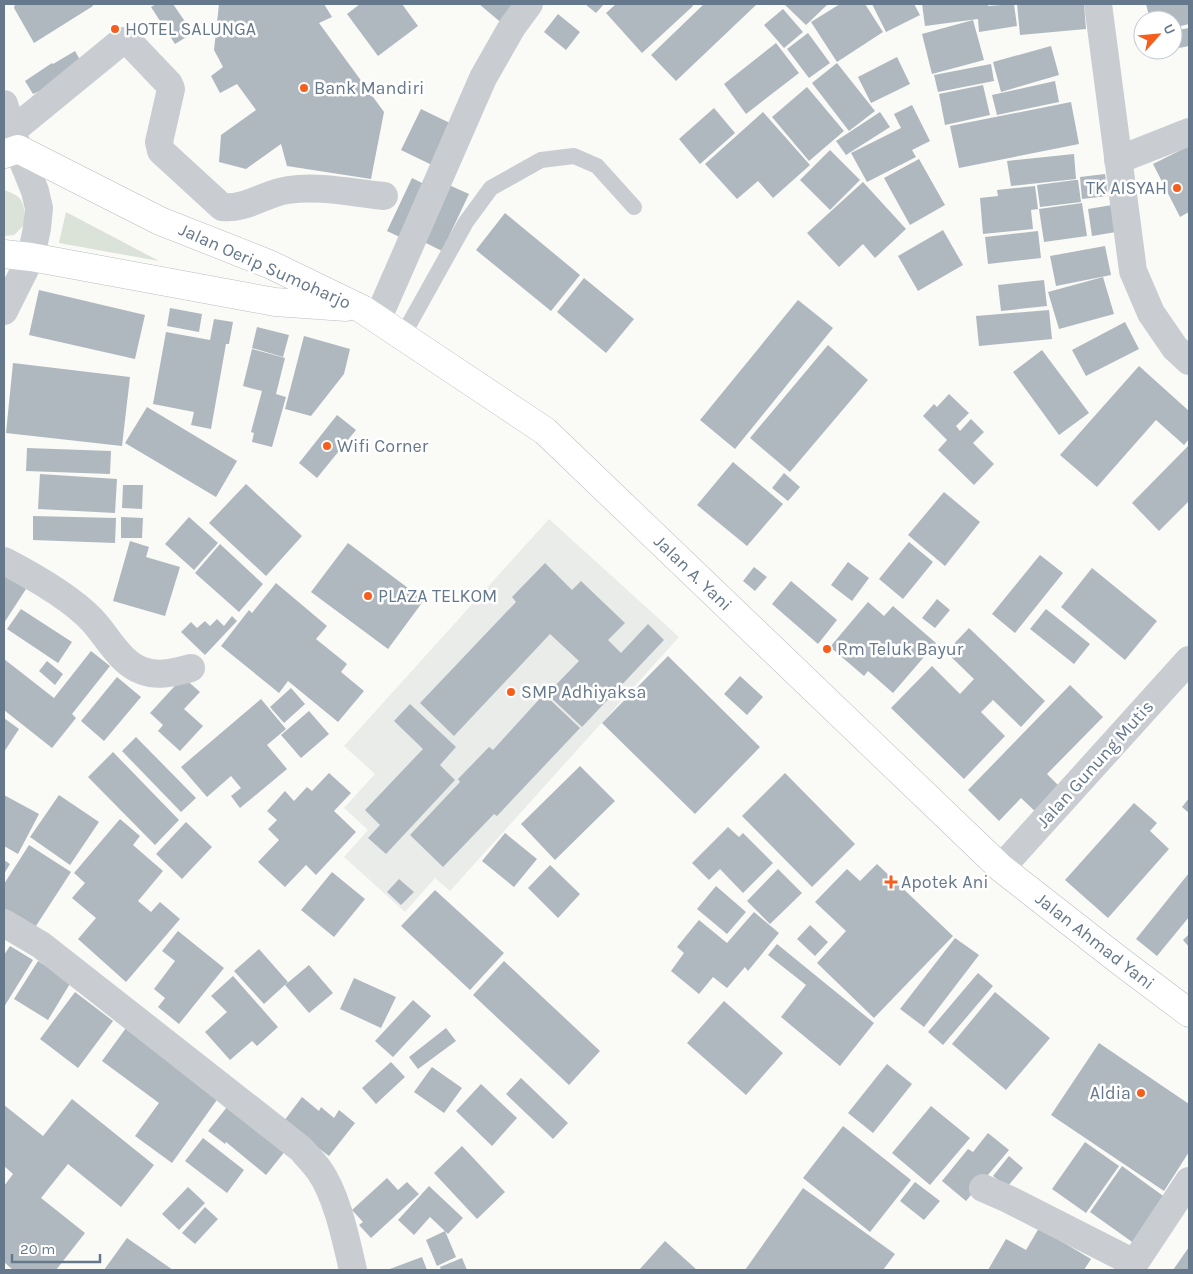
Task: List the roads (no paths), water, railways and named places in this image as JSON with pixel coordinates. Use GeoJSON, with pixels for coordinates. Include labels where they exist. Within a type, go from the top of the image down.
{"type":"FeatureCollection","features":[{"type":"Feature","properties":{"kind":"highway","name":"Jalan Oerip Sumoharjo"},"geometry":{"type":"LineString","coordinates":[[11,145],[160,221],[268,264],[370,313]]}},
{"type":"Feature","properties":{"kind":"highway","name":"Jalan Oerip Sumoharjo"},"geometry":{"type":"LineString","coordinates":[[4,254],[30,257],[275,302],[370,313]]}},
{"type":"Feature","properties":{"kind":"highway","name":"Jalan A. Yani"},"geometry":{"type":"LineString","coordinates":[[370,313],[545,431],[1001,868]]}},
{"type":"Feature","properties":{"kind":"highway","name":"Jalan Ahmad Yani"},"geometry":{"type":"LineString","coordinates":[[1001,868],[1189,1013]]}},
{"type":"Feature","properties":{"kind":"street"},"geometry":{"type":"LineString","coordinates":[[370,313],[483,78],[512,27],[530,4]]}},
{"type":"Feature","properties":{"kind":"street"},"geometry":{"type":"LineString","coordinates":[[1098,4],[1134,271],[1152,313],[1176,348],[1189,360]]}},
{"type":"Feature","properties":{"kind":"street"},"geometry":{"type":"LineString","coordinates":[[11,145],[122,41],[128,41],[169,84],[171,89],[159,142],[161,151],[222,207],[232,209],[286,190],[306,188],[384,196]]}},
{"type":"Feature","properties":{"kind":"street"},"geometry":{"type":"LineString","coordinates":[[4,104],[11,145],[35,191],[39,208],[37,228],[30,257],[4,312]]}},
{"type":"Feature","properties":{"kind":"street"},"geometry":{"type":"LineString","coordinates":[[1118,160],[1189,132]]}},
{"type":"Feature","properties":{"kind":"street"},"geometry":{"type":"LineString","coordinates":[[4,561],[22,570],[80,610],[92,620],[127,661],[140,671],[157,675],[191,668]]}},
{"type":"Feature","properties":{"kind":"street","name":"Jalan Gunung Mutis"},"geometry":{"type":"LineString","coordinates":[[1001,868],[1189,660]]}},
{"type":"Feature","properties":{"kind":"street"},"geometry":{"type":"LineString","coordinates":[[4,923],[41,945],[301,1149],[319,1170],[330,1189],[353,1270]]}},
{"type":"Feature","properties":{"kind":"street"},"geometry":{"type":"LineString","coordinates":[[983,1188],[1008,1199],[1132,1267],[1189,1181]]}},
{"type":"Feature","properties":{"kind":"lane"},"geometry":{"type":"LineString","coordinates":[[403,335],[466,222],[491,188],[541,160],[574,156],[597,166],[634,207]]}},
{"type":"Feature","properties":{"kind":"place","name":"HOTEL SALUNGA"},"geometry":{"type":"Point","coordinates":[115,29]}},
{"type":"Feature","properties":{"kind":"place","name":"Bank Mandiri"},"geometry":{"type":"Point","coordinates":[304,88]}},
{"type":"Feature","properties":{"kind":"place","name":"TK AISYAH"},"geometry":{"type":"Point","coordinates":[1177,188]}},
{"type":"Feature","properties":{"kind":"place","name":"Wifi Corner"},"geometry":{"type":"Point","coordinates":[327,446]}},
{"type":"Feature","properties":{"kind":"place","name":"PLAZA TELKOM"},"geometry":{"type":"Point","coordinates":[368,596]}},
{"type":"Feature","properties":{"kind":"place","name":"Rm Teluk Bayur"},"geometry":{"type":"Point","coordinates":[827,649]}},
{"type":"Feature","properties":{"kind":"place","name":"SMP Adhiyaksa"},"geometry":{"type":"Point","coordinates":[511,692]}},
{"type":"Feature","properties":{"kind":"place","name":"Apotek Ani"},"geometry":{"type":"Point","coordinates":[891,882]}},
{"type":"Feature","properties":{"kind":"place","name":"Aldia"},"geometry":{"type":"Point","coordinates":[1141,1093]}}]}
